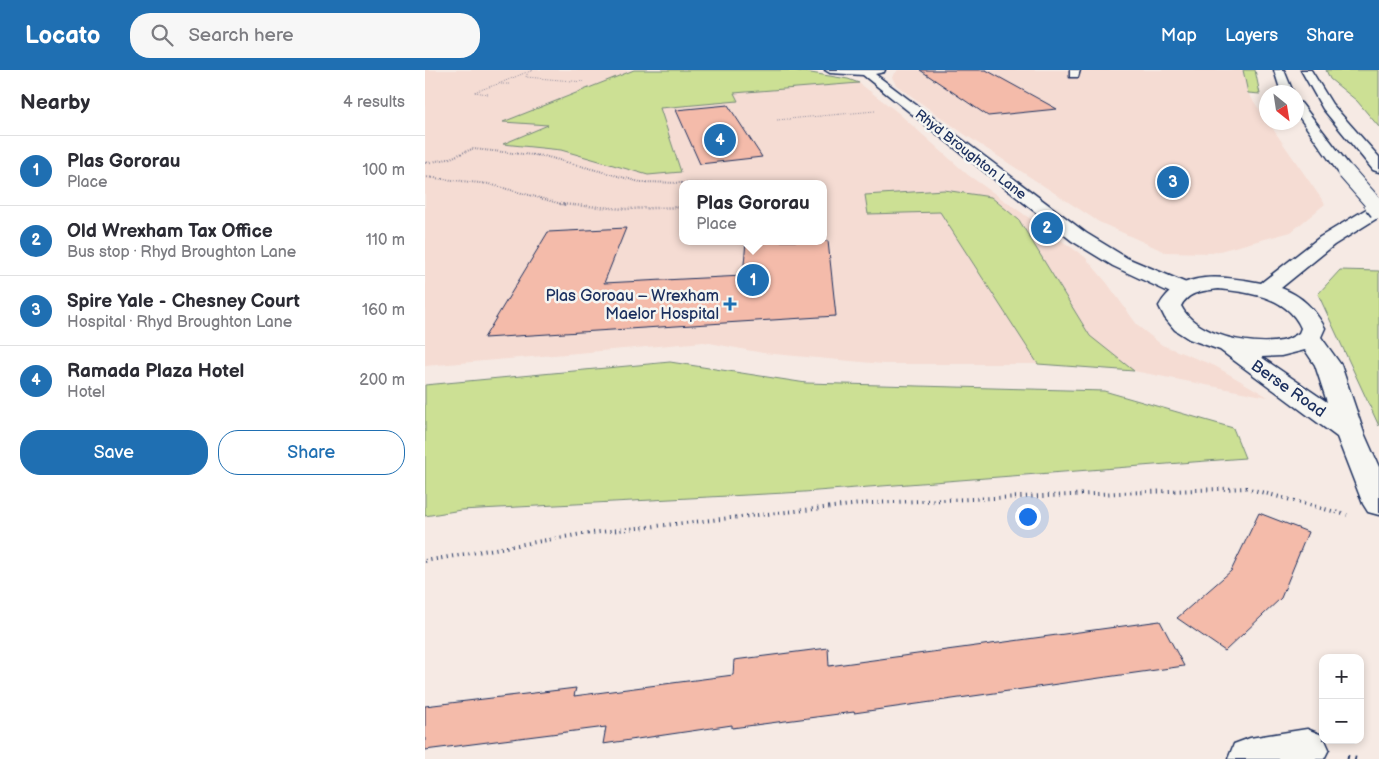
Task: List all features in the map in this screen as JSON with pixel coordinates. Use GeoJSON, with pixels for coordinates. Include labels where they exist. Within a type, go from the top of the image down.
{"type":"FeatureCollection","features":[{"type":"Feature","properties":{"kind":"main road"},"geometry":{"type":"LineString","coordinates":[[830,70],[847,73],[873,71]]}},
{"type":"Feature","properties":{"kind":"main road"},"geometry":{"type":"LineString","coordinates":[[1279,70],[1284,85]]}},
{"type":"Feature","properties":{"kind":"main road"},"geometry":{"type":"LineString","coordinates":[[1306,70],[1327,106],[1378,167]]}},
{"type":"Feature","properties":{"kind":"main road","name":"Rhyd Broughton Lane"},"geometry":{"type":"LineString","coordinates":[[873,71],[910,108],[1079,236],[1120,262],[1183,290]]}},
{"type":"Feature","properties":{"kind":"main road"},"geometry":{"type":"LineString","coordinates":[[1265,290],[1327,241],[1379,209],[1346,172],[1304,115]]}},
{"type":"Feature","properties":{"kind":"main road"},"geometry":{"type":"LineString","coordinates":[[1219,283],[1265,290],[1292,302],[1310,317],[1313,328],[1309,337],[1296,345],[1276,349],[1252,349],[1227,344],[1186,328],[1174,317],[1170,306],[1173,297],[1183,290],[1199,285],[1219,283]]}},
{"type":"Feature","properties":{"kind":"main road","name":"Berse Road"},"geometry":{"type":"LineString","coordinates":[[1309,337],[1328,366],[1350,432],[1366,510]]}},
{"type":"Feature","properties":{"kind":"main road","name":"Berse Road"},"geometry":{"type":"LineString","coordinates":[[1227,344],[1350,432]]}},
{"type":"Feature","properties":{"kind":"main road"},"geometry":{"type":"LineString","coordinates":[[1250,759],[1307,749]]}},
{"type":"Feature","properties":{"kind":"path"},"geometry":{"type":"LineString","coordinates":[[488,94],[474,92],[533,70]]}},
{"type":"Feature","properties":{"kind":"path"},"geometry":{"type":"LineString","coordinates":[[527,72],[525,77],[584,82]]}},
{"type":"Feature","properties":{"kind":"path"},"geometry":{"type":"LineString","coordinates":[[498,84],[509,84]]}},
{"type":"Feature","properties":{"kind":"path"},"geometry":{"type":"LineString","coordinates":[[777,120],[910,108]]}},
{"type":"Feature","properties":{"kind":"path"},"geometry":{"type":"LineString","coordinates":[[425,163],[448,159],[472,149],[544,156],[641,182],[679,183]]}},
{"type":"Feature","properties":{"kind":"path"},"geometry":{"type":"LineString","coordinates":[[425,177],[489,184],[567,206],[625,209],[679,207]]}},
{"type":"Feature","properties":{"kind":"path"},"geometry":{"type":"LineString","coordinates":[[425,561],[582,534],[870,503],[1246,488],[1366,510]]}},
{"type":"Feature","properties":{"kind":"shaded area"},"geometry":{"type":"Polygon","coordinates":[[[425,70],[792,70],[848,79],[859,83],[896,111],[968,175],[1085,257],[1107,283],[1138,326],[1162,345],[1215,366],[1268,397],[1134,371],[1038,364],[883,364],[763,353],[704,342],[425,366],[425,70]]]}},
{"type":"Feature","properties":{"kind":"shaded area"},"geometry":{"type":"Polygon","coordinates":[[[898,70],[1243,70],[1248,93],[1259,109],[1259,130],[1274,130],[1325,204],[1291,232],[1212,253],[1165,252],[1099,222],[967,136],[896,85],[892,77],[898,70]]]}},
{"type":"Feature","properties":{"kind":"green space"},"geometry":{"type":"Polygon","coordinates":[[[634,70],[792,70],[848,79],[859,83],[734,93],[738,101],[660,108],[681,172],[648,175],[561,150],[503,144],[548,125],[503,122],[634,70]]]}},
{"type":"Feature","properties":{"kind":"green space"},"geometry":{"type":"Polygon","coordinates":[[[1243,70],[1255,70],[1259,94],[1248,93],[1243,70]]]}},
{"type":"Feature","properties":{"kind":"green space"},"geometry":{"type":"Polygon","coordinates":[[[1326,70],[1379,70],[1379,127],[1357,101],[1330,79],[1326,70]]]}},
{"type":"Feature","properties":{"kind":"green space"},"geometry":{"type":"Polygon","coordinates":[[[944,190],[991,197],[1019,220],[1090,336],[1134,371],[1038,364],[940,212],[868,214],[865,195],[944,190]]]}},
{"type":"Feature","properties":{"kind":"green space"},"geometry":{"type":"Polygon","coordinates":[[[1340,270],[1379,271],[1379,426],[1318,294],[1340,270]]]}},
{"type":"Feature","properties":{"kind":"green space"},"geometry":{"type":"Polygon","coordinates":[[[670,362],[806,383],[1104,391],[1233,428],[1245,458],[804,492],[461,510],[425,516],[425,385],[670,362]]]}},
{"type":"Feature","properties":{"kind":"building"},"geometry":{"type":"Polygon","coordinates":[[[920,70],[986,70],[1057,109],[988,116],[920,70]]]}},
{"type":"Feature","properties":{"kind":"building"},"geometry":{"type":"Polygon","coordinates":[[[728,105],[762,157],[700,164],[676,110],[728,105]]]}},
{"type":"Feature","properties":{"kind":"building"},"geometry":{"type":"Polygon","coordinates":[[[626,228],[604,283],[743,276],[746,245],[827,245],[828,241],[836,316],[484,338],[548,232],[626,228]]]}},
{"type":"Feature","properties":{"kind":"building"},"geometry":{"type":"Polygon","coordinates":[[[1259,513],[1308,532],[1281,598],[1225,651],[1177,618],[1231,571],[1259,513]]]}},
{"type":"Feature","properties":{"kind":"building"},"geometry":{"type":"Polygon","coordinates":[[[1160,621],[1184,666],[854,713],[732,728],[732,725],[603,744],[606,727],[425,750],[425,706],[576,688],[574,696],[733,675],[734,660],[828,648],[829,666],[1160,621]]]}},
{"type":"Feature","properties":{"kind":"place","name":"Ramada Plaza Hotel"},"geometry":{"type":"Point","coordinates":[720,140]}},
{"type":"Feature","properties":{"kind":"place","name":"Spire Yale - Chesney Court"},"geometry":{"type":"Point","coordinates":[1173,182]}},
{"type":"Feature","properties":{"kind":"place","name":"Old Wrexham Tax Office"},"geometry":{"type":"Point","coordinates":[1047,228]}},
{"type":"Feature","properties":{"kind":"place","name":"Plas Gororau"},"geometry":{"type":"Point","coordinates":[753,280]}},
{"type":"Feature","properties":{"kind":"place","name":"Plas Goroau – Wrexham Maelor Hospital"},"geometry":{"type":"Point","coordinates":[730,304]}}]}
